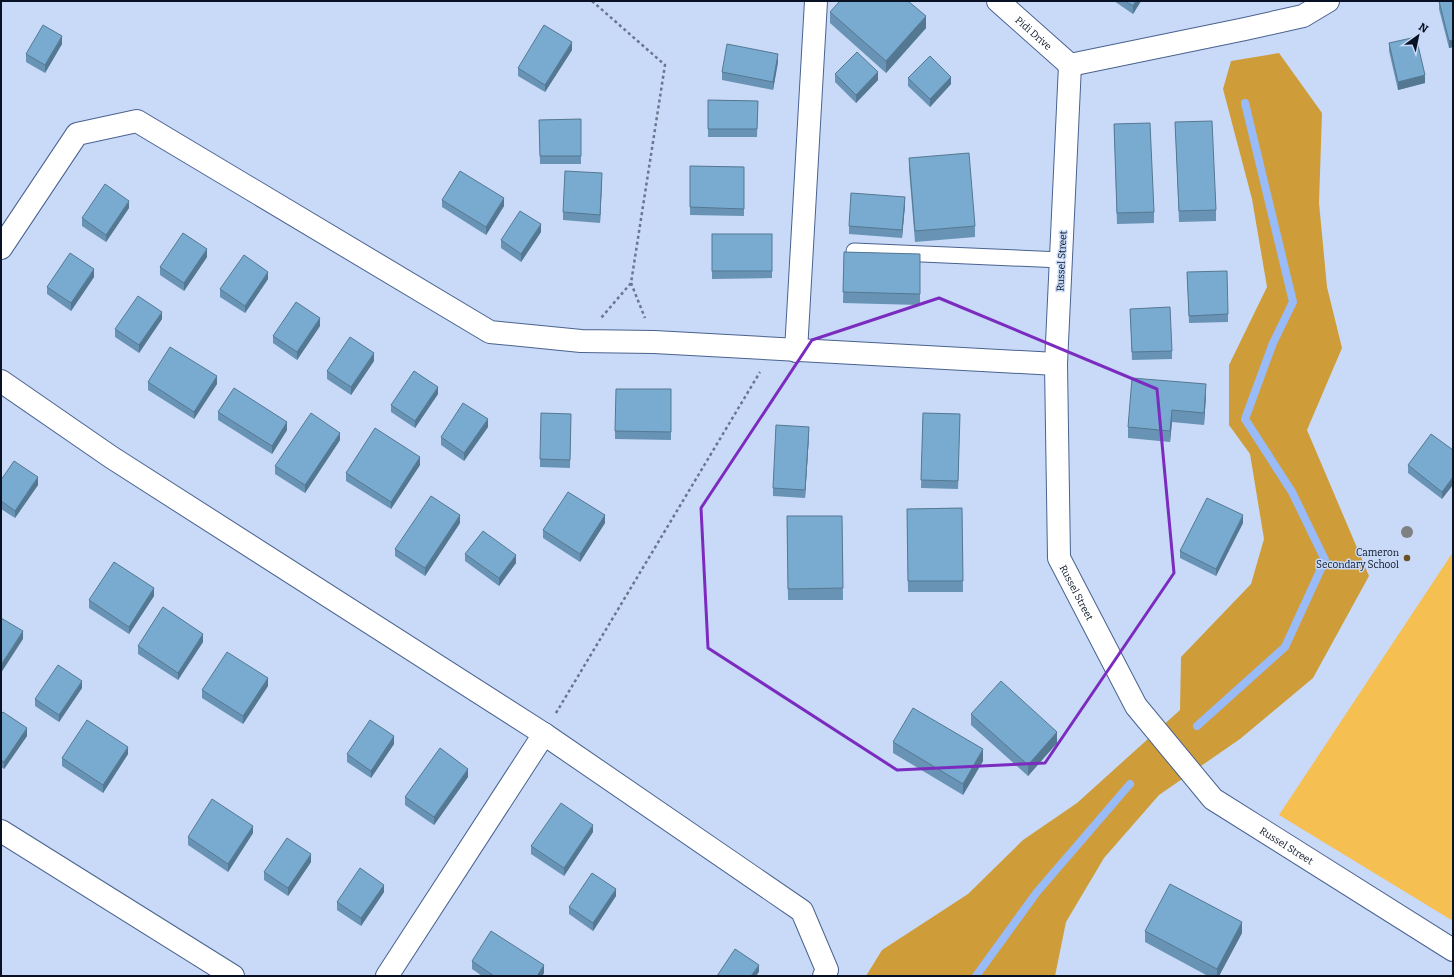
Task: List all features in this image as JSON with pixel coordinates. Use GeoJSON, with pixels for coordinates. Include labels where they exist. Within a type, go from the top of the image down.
{"type":"FeatureCollection","features":[{"type":"Feature","properties":{"kind":"street"},"geometry":{"type":"LineString","coordinates":[[796,351],[816,1]]}},
{"type":"Feature","properties":{"kind":"street","name":"Pidi Drive"},"geometry":{"type":"LineString","coordinates":[[998,1],[1070,65]]}},
{"type":"Feature","properties":{"kind":"street"},"geometry":{"type":"LineString","coordinates":[[1070,65],[1303,16],[1328,1]]}},
{"type":"Feature","properties":{"kind":"street","name":"Russel Street"},"geometry":{"type":"LineString","coordinates":[[1070,65],[1056,364],[1059,558],[1136,706],[1213,799],[1453,950]]}},
{"type":"Feature","properties":{"kind":"street"},"geometry":{"type":"LineString","coordinates":[[1,248],[77,134],[137,121],[490,332],[581,341],[654,342],[774,350],[1056,364]]}},
{"type":"Feature","properties":{"kind":"street"},"geometry":{"type":"LineString","coordinates":[[1,381],[112,457],[544,734],[802,911],[827,970],[824,976]]}},
{"type":"Feature","properties":{"kind":"street"},"geometry":{"type":"LineString","coordinates":[[387,976],[544,734]]}},
{"type":"Feature","properties":{"kind":"street"},"geometry":{"type":"LineString","coordinates":[[1,831],[233,976]]}},
{"type":"Feature","properties":{"kind":"lane"},"geometry":{"type":"LineString","coordinates":[[854,251],[1061,260]]}},
{"type":"Feature","properties":{"kind":"path"},"geometry":{"type":"LineString","coordinates":[[592,1],[665,65],[631,283],[654,342]]}},
{"type":"Feature","properties":{"kind":"path"},"geometry":{"type":"LineString","coordinates":[[581,341],[631,283]]}},
{"type":"Feature","properties":{"kind":"path"},"geometry":{"type":"LineString","coordinates":[[544,734],[774,350]]}},
{"type":"Feature","properties":{"kind":"highlighted area"},"geometry":{"type":"Polygon","coordinates":[[[939,298],[1157,389],[1174,573],[1045,763],[897,770],[708,648],[701,508],[812,340],[939,298]]]}},
{"type":"Feature","properties":{"kind":"shaded area"},"geometry":{"type":"Polygon","coordinates":[[[1279,53],[1322,113],[1319,203],[1327,287],[1342,348],[1307,430],[1369,576],[1313,678],[1240,739],[1159,795],[1104,858],[1066,922],[1055,976],[866,976],[882,950],[968,894],[1023,840],[1077,803],[1180,710],[1181,657],[1251,584],[1264,539],[1250,454],[1229,425],[1229,365],[1267,287],[1252,199],[1223,89],[1231,61],[1279,53]]]}},
{"type":"Feature","properties":{"kind":"shaded area"},"geometry":{"type":"Polygon","coordinates":[[[1453,552],[1453,921],[1279,815],[1453,552]]]}},
{"type":"Feature","properties":{"kind":"building"},"geometry":{"type":"Polygon","coordinates":[[[840,1],[908,1],[926,16],[886,61],[830,12],[840,1]]]}},
{"type":"Feature","properties":{"kind":"building"},"geometry":{"type":"Polygon","coordinates":[[[1125,1],[1136,1],[1133,6],[1125,1]]]}},
{"type":"Feature","properties":{"kind":"building"},"geometry":{"type":"Polygon","coordinates":[[[1439,1],[1453,1],[1453,40],[1449,41],[1439,1]]]}},
{"type":"Feature","properties":{"kind":"building"},"geometry":{"type":"Polygon","coordinates":[[[43,25],[62,36],[45,65],[26,54],[43,25]]]}},
{"type":"Feature","properties":{"kind":"building"},"geometry":{"type":"Polygon","coordinates":[[[544,25],[572,42],[545,85],[518,68],[544,25]]]}},
{"type":"Feature","properties":{"kind":"building"},"geometry":{"type":"Polygon","coordinates":[[[1416,37],[1425,75],[1398,82],[1389,43],[1416,37]]]}},
{"type":"Feature","properties":{"kind":"building"},"geometry":{"type":"Polygon","coordinates":[[[727,44],[778,54],[773,82],[722,72],[727,44]]]}},
{"type":"Feature","properties":{"kind":"building"},"geometry":{"type":"Polygon","coordinates":[[[857,52],[878,72],[856,95],[835,74],[857,52]]]}},
{"type":"Feature","properties":{"kind":"building"},"geometry":{"type":"Polygon","coordinates":[[[930,56],[951,77],[930,99],[908,78],[930,56]]]}},
{"type":"Feature","properties":{"kind":"building"},"geometry":{"type":"Polygon","coordinates":[[[708,100],[758,101],[757,129],[708,129],[708,100]]]}},
{"type":"Feature","properties":{"kind":"building"},"geometry":{"type":"Polygon","coordinates":[[[581,119],[581,156],[540,156],[539,120],[581,119]]]}},
{"type":"Feature","properties":{"kind":"building"},"geometry":{"type":"Polygon","coordinates":[[[1212,121],[1216,210],[1179,211],[1175,122],[1212,121]]]}},
{"type":"Feature","properties":{"kind":"building"},"geometry":{"type":"Polygon","coordinates":[[[1150,123],[1154,212],[1117,213],[1114,124],[1150,123]]]}},
{"type":"Feature","properties":{"kind":"building"},"geometry":{"type":"Polygon","coordinates":[[[969,153],[975,226],[915,231],[909,158],[969,153]]]}},
{"type":"Feature","properties":{"kind":"building"},"geometry":{"type":"Polygon","coordinates":[[[690,166],[744,167],[744,209],[690,207],[690,166]]]}},
{"type":"Feature","properties":{"kind":"building"},"geometry":{"type":"Polygon","coordinates":[[[460,171],[504,198],[486,227],[442,200],[460,171]]]}},
{"type":"Feature","properties":{"kind":"building"},"geometry":{"type":"Polygon","coordinates":[[[565,171],[602,173],[600,215],[563,212],[565,171]]]}},
{"type":"Feature","properties":{"kind":"building"},"geometry":{"type":"Polygon","coordinates":[[[105,184],[129,201],[106,235],[82,218],[105,184]]]}},
{"type":"Feature","properties":{"kind":"building"},"geometry":{"type":"Polygon","coordinates":[[[851,193],[905,197],[902,230],[849,226],[851,193]]]}},
{"type":"Feature","properties":{"kind":"building"},"geometry":{"type":"Polygon","coordinates":[[[520,211],[541,224],[521,254],[501,240],[520,211]]]}},
{"type":"Feature","properties":{"kind":"building"},"geometry":{"type":"Polygon","coordinates":[[[183,233],[207,249],[184,283],[160,267],[183,233]]]}},
{"type":"Feature","properties":{"kind":"building"},"geometry":{"type":"Polygon","coordinates":[[[712,234],[772,234],[772,271],[712,271],[712,234]]]}},
{"type":"Feature","properties":{"kind":"building"},"geometry":{"type":"Polygon","coordinates":[[[844,252],[920,254],[920,294],[843,292],[844,252]]]}},
{"type":"Feature","properties":{"kind":"building"},"geometry":{"type":"Polygon","coordinates":[[[70,253],[94,269],[71,303],[47,287],[70,253]]]}},
{"type":"Feature","properties":{"kind":"building"},"geometry":{"type":"Polygon","coordinates":[[[244,255],[268,272],[245,306],[220,289],[244,255]]]}},
{"type":"Feature","properties":{"kind":"building"},"geometry":{"type":"Polygon","coordinates":[[[1227,271],[1228,314],[1189,316],[1187,272],[1227,271]]]}},
{"type":"Feature","properties":{"kind":"building"},"geometry":{"type":"Polygon","coordinates":[[[138,296],[162,312],[139,345],[115,329],[138,296]]]}},
{"type":"Feature","properties":{"kind":"building"},"geometry":{"type":"Polygon","coordinates":[[[296,302],[320,318],[297,352],[273,336],[296,302]]]}},
{"type":"Feature","properties":{"kind":"building"},"geometry":{"type":"Polygon","coordinates":[[[1170,307],[1172,351],[1132,352],[1130,309],[1170,307]]]}},
{"type":"Feature","properties":{"kind":"building"},"geometry":{"type":"Polygon","coordinates":[[[350,337],[374,353],[351,387],[327,371],[350,337]]]}},
{"type":"Feature","properties":{"kind":"building"},"geometry":{"type":"Polygon","coordinates":[[[170,347],[217,376],[194,412],[148,382],[170,347]]]}},
{"type":"Feature","properties":{"kind":"building"},"geometry":{"type":"Polygon","coordinates":[[[414,371],[438,387],[415,421],[391,405],[414,371]]]}},
{"type":"Feature","properties":{"kind":"building"},"geometry":{"type":"Polygon","coordinates":[[[1132,378],[1206,384],[1204,413],[1172,410],[1170,431],[1128,427],[1132,378]]]}},
{"type":"Feature","properties":{"kind":"building"},"geometry":{"type":"Polygon","coordinates":[[[234,388],[287,422],[272,446],[218,412],[234,388]]]}},
{"type":"Feature","properties":{"kind":"building"},"geometry":{"type":"Polygon","coordinates":[[[616,389],[671,389],[671,432],[615,431],[616,389]]]}},
{"type":"Feature","properties":{"kind":"building"},"geometry":{"type":"Polygon","coordinates":[[[463,403],[488,419],[464,453],[441,437],[463,403]]]}},
{"type":"Feature","properties":{"kind":"building"},"geometry":{"type":"Polygon","coordinates":[[[311,413],[340,433],[305,485],[275,466],[311,413]]]}},
{"type":"Feature","properties":{"kind":"building"},"geometry":{"type":"Polygon","coordinates":[[[541,413],[571,414],[570,460],[540,459],[541,413]]]}},
{"type":"Feature","properties":{"kind":"building"},"geometry":{"type":"Polygon","coordinates":[[[923,413],[960,414],[958,481],[921,480],[923,413]]]}},
{"type":"Feature","properties":{"kind":"building"},"geometry":{"type":"Polygon","coordinates":[[[776,425],[809,427],[805,490],[773,488],[776,425]]]}},
{"type":"Feature","properties":{"kind":"building"},"geometry":{"type":"Polygon","coordinates":[[[375,428],[420,457],[391,502],[346,473],[375,428]]]}},
{"type":"Feature","properties":{"kind":"building"},"geometry":{"type":"Polygon","coordinates":[[[1431,434],[1453,450],[1453,477],[1442,492],[1408,465],[1431,434]]]}},
{"type":"Feature","properties":{"kind":"building"},"geometry":{"type":"Polygon","coordinates":[[[14,461],[38,477],[15,511],[1,501],[1,480],[14,461]]]}},
{"type":"Feature","properties":{"kind":"building"},"geometry":{"type":"Polygon","coordinates":[[[568,492],[605,515],[580,554],[543,530],[568,492]]]}},
{"type":"Feature","properties":{"kind":"building"},"geometry":{"type":"Polygon","coordinates":[[[431,496],[460,515],[425,568],[395,549],[431,496]]]}},
{"type":"Feature","properties":{"kind":"building"},"geometry":{"type":"Polygon","coordinates":[[[1207,498],[1243,515],[1216,569],[1180,551],[1207,498]]]}},
{"type":"Feature","properties":{"kind":"building"},"geometry":{"type":"Polygon","coordinates":[[[962,508],[963,581],[908,581],[907,509],[962,508]]]}},
{"type":"Feature","properties":{"kind":"building"},"geometry":{"type":"Polygon","coordinates":[[[787,516],[842,516],[843,588],[788,589],[787,516]]]}},
{"type":"Feature","properties":{"kind":"building"},"geometry":{"type":"Polygon","coordinates":[[[483,531],[516,555],[499,578],[465,554],[483,531]]]}},
{"type":"Feature","properties":{"kind":"building"},"geometry":{"type":"Polygon","coordinates":[[[114,562],[154,588],[129,627],[89,600],[114,562]]]}},
{"type":"Feature","properties":{"kind":"building"},"geometry":{"type":"Polygon","coordinates":[[[163,607],[203,634],[178,673],[138,646],[163,607]]]}},
{"type":"Feature","properties":{"kind":"building"},"geometry":{"type":"Polygon","coordinates":[[[1,618],[23,631],[1,665],[1,618]]]}},
{"type":"Feature","properties":{"kind":"building"},"geometry":{"type":"Polygon","coordinates":[[[227,652],[268,678],[243,716],[202,690],[227,652]]]}},
{"type":"Feature","properties":{"kind":"building"},"geometry":{"type":"Polygon","coordinates":[[[58,665],[82,681],[59,715],[35,699],[58,665]]]}},
{"type":"Feature","properties":{"kind":"building"},"geometry":{"type":"Polygon","coordinates":[[[1001,681],[1057,732],[1028,765],[971,714],[1001,681]]]}},
{"type":"Feature","properties":{"kind":"building"},"geometry":{"type":"Polygon","coordinates":[[[913,708],[983,749],[963,784],[893,742],[913,708]]]}},
{"type":"Feature","properties":{"kind":"building"},"geometry":{"type":"Polygon","coordinates":[[[3,712],[27,728],[4,762],[1,760],[1,714],[3,712]]]}},
{"type":"Feature","properties":{"kind":"building"},"geometry":{"type":"Polygon","coordinates":[[[87,720],[128,747],[103,785],[62,758],[87,720]]]}},
{"type":"Feature","properties":{"kind":"building"},"geometry":{"type":"Polygon","coordinates":[[[370,720],[394,736],[371,771],[347,754],[370,720]]]}},
{"type":"Feature","properties":{"kind":"building"},"geometry":{"type":"Polygon","coordinates":[[[440,748],[468,769],[434,817],[405,797],[440,748]]]}},
{"type":"Feature","properties":{"kind":"building"},"geometry":{"type":"Polygon","coordinates":[[[212,799],[253,826],[228,864],[188,837],[212,799]]]}},
{"type":"Feature","properties":{"kind":"building"},"geometry":{"type":"Polygon","coordinates":[[[561,803],[593,825],[564,868],[531,846],[561,803]]]}},
{"type":"Feature","properties":{"kind":"building"},"geometry":{"type":"Polygon","coordinates":[[[287,838],[311,854],[288,888],[264,872],[287,838]]]}},
{"type":"Feature","properties":{"kind":"building"},"geometry":{"type":"Polygon","coordinates":[[[360,868],[384,885],[361,918],[337,902],[360,868]]]}},
{"type":"Feature","properties":{"kind":"building"},"geometry":{"type":"Polygon","coordinates":[[[592,873],[616,889],[593,923],[569,907],[592,873]]]}},
{"type":"Feature","properties":{"kind":"building"},"geometry":{"type":"Polygon","coordinates":[[[1170,884],[1242,922],[1217,969],[1145,931],[1170,884]]]}},
{"type":"Feature","properties":{"kind":"building"},"geometry":{"type":"Polygon","coordinates":[[[491,931],[544,965],[537,976],[494,976],[472,961],[491,931]]]}},
{"type":"Feature","properties":{"kind":"building"},"geometry":{"type":"Polygon","coordinates":[[[735,949],[759,965],[751,976],[717,976],[735,949]]]}},
{"type":"Feature","properties":{"kind":"waterway"},"geometry":{"type":"LineString","coordinates":[[1197,726],[1285,647],[1325,560],[1292,492],[1245,419],[1273,343],[1293,302],[1245,103]]}},
{"type":"Feature","properties":{"kind":"waterway"},"geometry":{"type":"LineString","coordinates":[[976,976],[1037,892],[1130,784]]}},
{"type":"Feature","properties":{"kind":"place","name":"Cameron Secondary School"},"geometry":{"type":"Point","coordinates":[1407,558]}}]}
